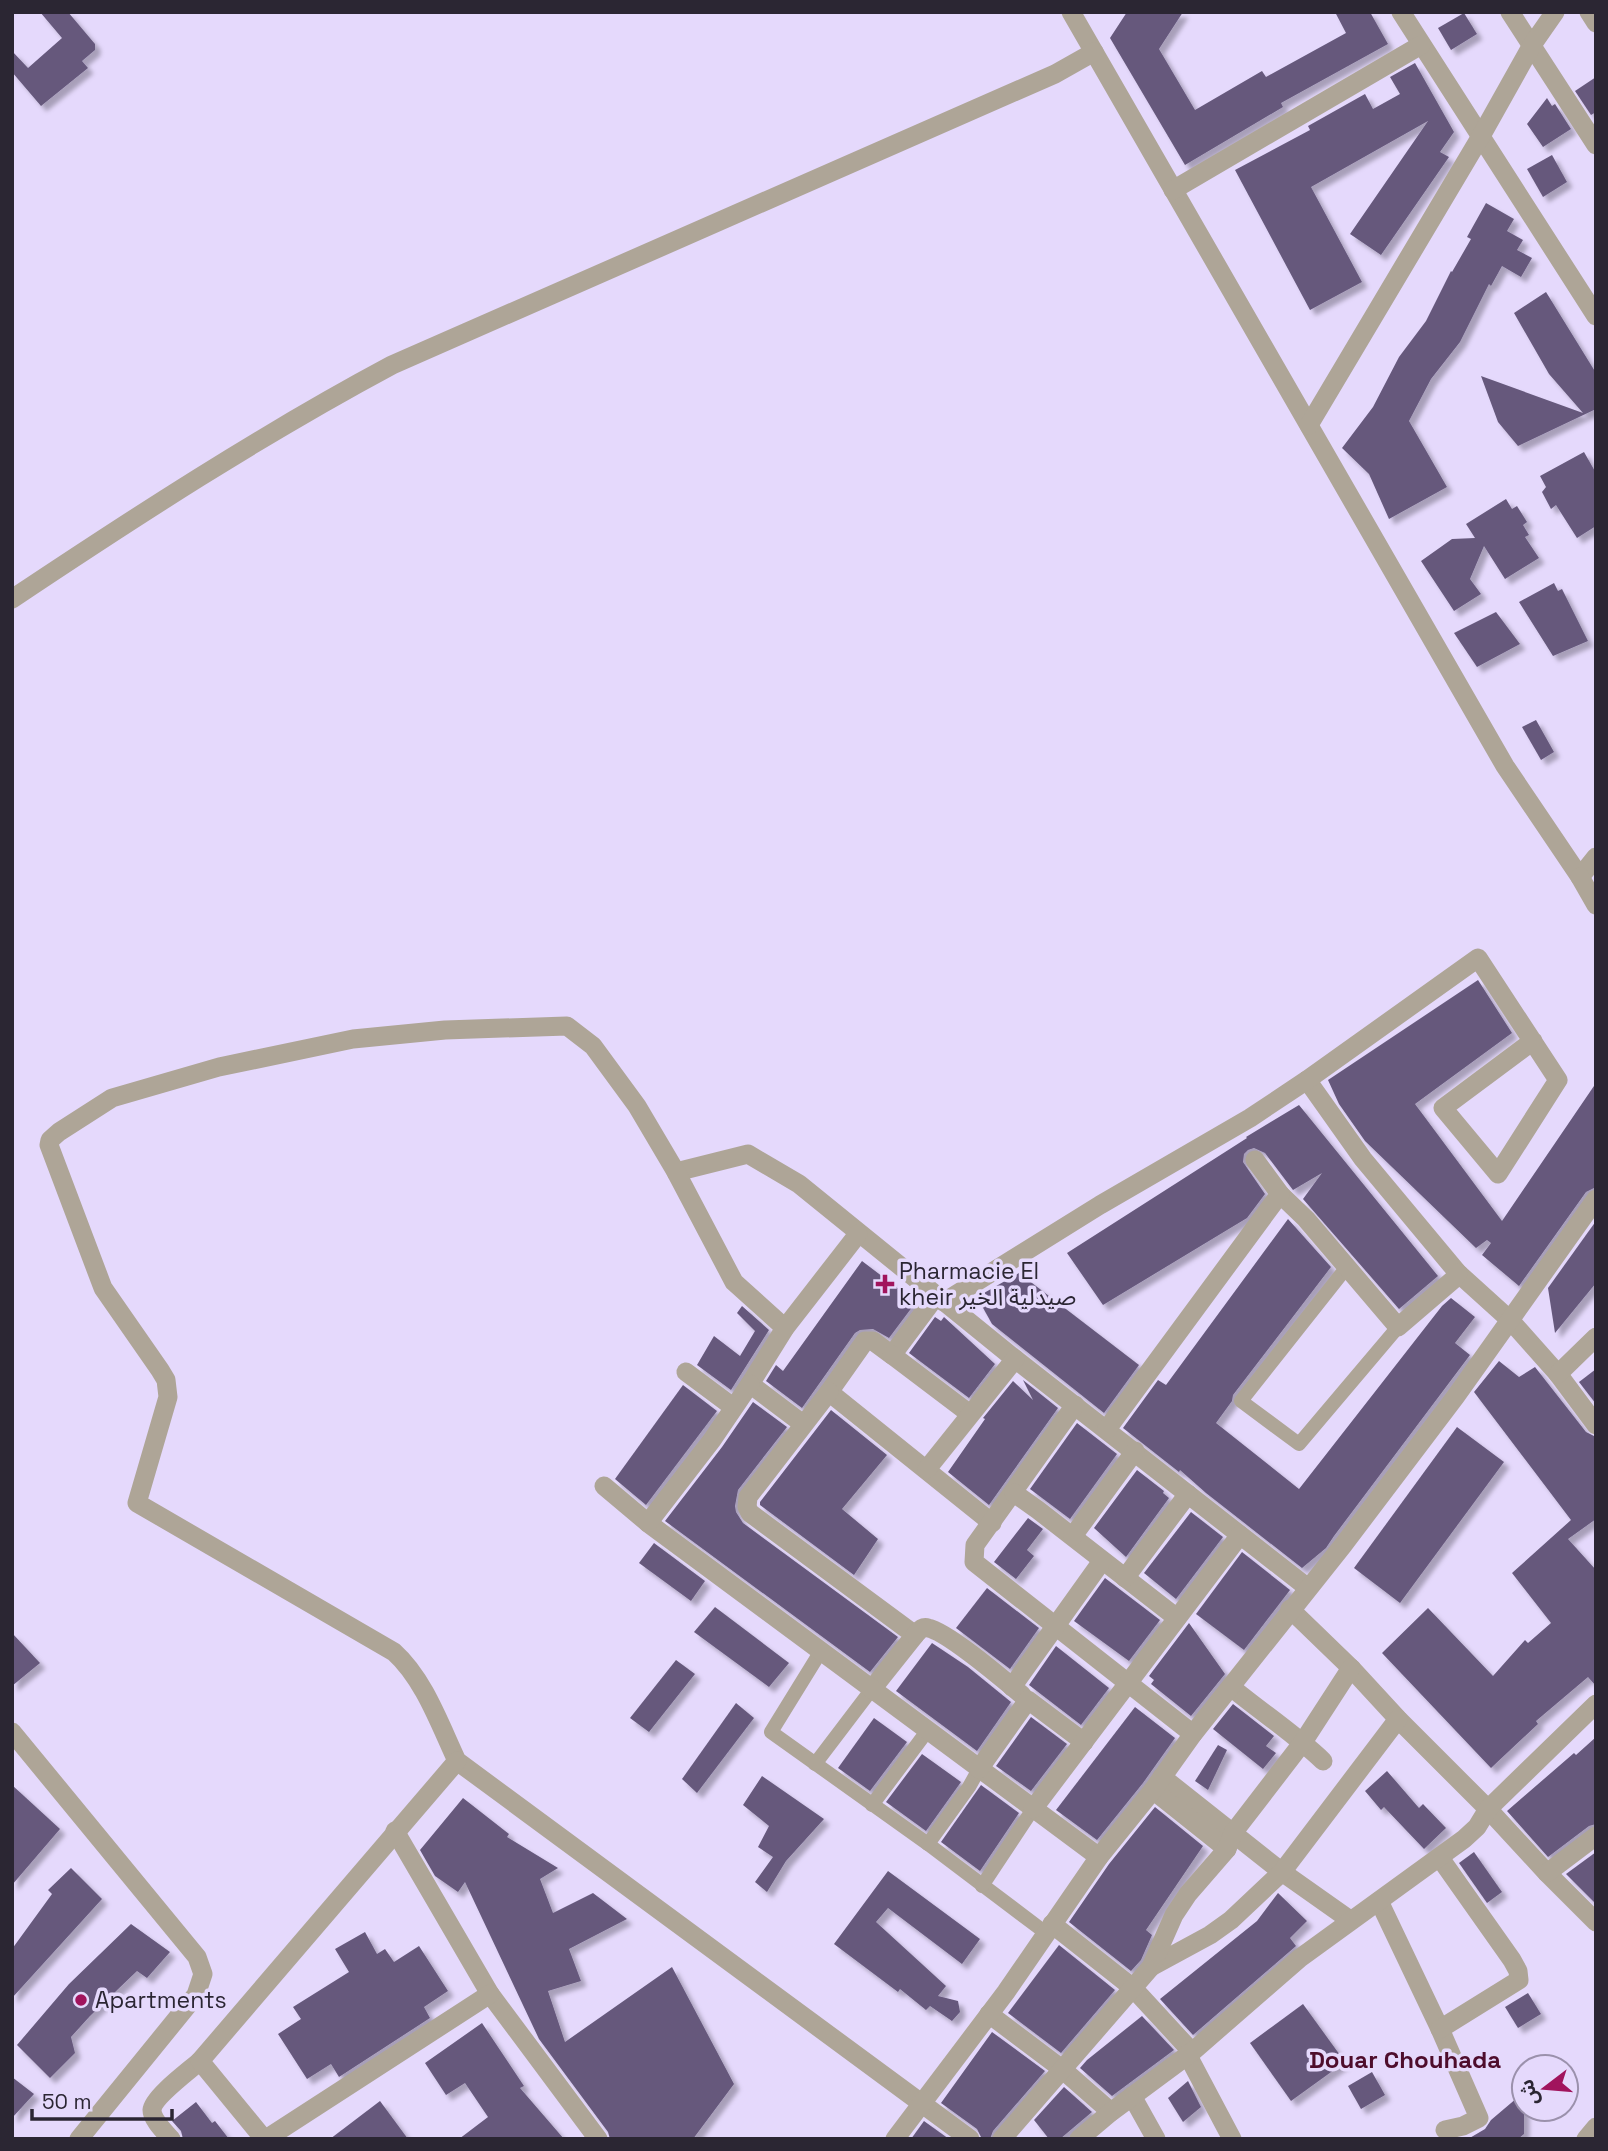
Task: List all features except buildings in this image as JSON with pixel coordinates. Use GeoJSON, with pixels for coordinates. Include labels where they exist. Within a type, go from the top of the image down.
{"type":"FeatureCollection","features":[{"type":"Feature","properties":{"kind":"street"},"geometry":{"type":"LineString","coordinates":[[1401,12],[1596,316]]}},
{"type":"Feature","properties":{"kind":"street"},"geometry":{"type":"LineString","coordinates":[[1510,12],[1596,145]]}},
{"type":"Feature","properties":{"kind":"street"},"geometry":{"type":"LineString","coordinates":[[1309,425],[1532,45],[1555,12]]}},
{"type":"Feature","properties":{"kind":"street"},"geometry":{"type":"LineString","coordinates":[[1589,12],[1596,23]]}},
{"type":"Feature","properties":{"kind":"street"},"geometry":{"type":"LineString","coordinates":[[1074,14],[1505,766],[1596,905]]}},
{"type":"Feature","properties":{"kind":"street"},"geometry":{"type":"LineString","coordinates":[[1173,190],[1421,45]]}},
{"type":"Feature","properties":{"kind":"street"},"geometry":{"type":"LineString","coordinates":[[12,599],[326,401],[392,365],[1055,75],[1094,52]]}},
{"type":"Feature","properties":{"kind":"street"},"geometry":{"type":"LineString","coordinates":[[1580,877],[1596,857]]}},
{"type":"Feature","properties":{"kind":"street"},"geometry":{"type":"LineString","coordinates":[[892,1356],[940,1299],[1250,1118],[1478,957],[1533,1041],[1558,1080],[1498,1174],[1443,1108],[1533,1041]]}},
{"type":"Feature","properties":{"kind":"street"},"geometry":{"type":"LineString","coordinates":[[785,1328],[734,1282],[676,1172],[637,1106],[593,1046],[567,1026],[445,1030],[353,1039],[219,1067],[113,1098],[50,1140],[50,1151],[103,1288],[160,1370],[168,1388],[167,1406],[137,1503],[394,1652],[416,1677],[457,1761],[970,2139]]}},
{"type":"Feature","properties":{"kind":"street"},"geometry":{"type":"LineString","coordinates":[[1307,1080],[1363,1159],[1458,1273],[1510,1320],[1558,1374],[1596,1425]]}},
{"type":"Feature","properties":{"kind":"street"},"geometry":{"type":"LineString","coordinates":[[676,1172],[748,1154],[799,1184],[1015,1359],[1308,1588]]}},
{"type":"Feature","properties":{"kind":"street"},"geometry":{"type":"LineString","coordinates":[[1255,1160],[1280,1194],[1306,1219],[1398,1327]]}},
{"type":"Feature","properties":{"kind":"street"},"geometry":{"type":"LineString","coordinates":[[1107,1429],[1280,1194]]}},
{"type":"Feature","properties":{"kind":"street"},"geometry":{"type":"LineString","coordinates":[[895,2139],[1006,1992],[1098,1857],[1416,1449],[1596,1199]]}},
{"type":"Feature","properties":{"kind":"street"},"geometry":{"type":"LineString","coordinates":[[648,1523],[712,1440],[785,1328],[858,1234]]}},
{"type":"Feature","properties":{"kind":"street"},"geometry":{"type":"LineString","coordinates":[[1347,1267],[1241,1401],[1299,1444],[1398,1327],[1458,1273]]}},
{"type":"Feature","properties":{"kind":"street"},"geometry":{"type":"LineString","coordinates":[[1558,1374],[1596,1337]]}},
{"type":"Feature","properties":{"kind":"street"},"geometry":{"type":"LineString","coordinates":[[915,1635],[748,1510],[748,1497],[865,1341],[873,1341],[970,1415]]}},
{"type":"Feature","properties":{"kind":"street"},"geometry":{"type":"LineString","coordinates":[[927,1469],[1015,1359]]}},
{"type":"Feature","properties":{"kind":"street"},"geometry":{"type":"LineString","coordinates":[[686,1373],[733,1407]]}},
{"type":"Feature","properties":{"kind":"street"},"geometry":{"type":"LineString","coordinates":[[750,1384],[803,1424]]}},
{"type":"Feature","properties":{"kind":"street"},"geometry":{"type":"LineString","coordinates":[[829,1392],[992,1523]]}},
{"type":"Feature","properties":{"kind":"street"},"geometry":{"type":"LineString","coordinates":[[1075,1405],[975,1545],[974,1562],[1193,1734]]}},
{"type":"Feature","properties":{"kind":"street"},"geometry":{"type":"LineString","coordinates":[[1073,1536],[1135,1451]]}},
{"type":"Feature","properties":{"kind":"street"},"geometry":{"type":"LineString","coordinates":[[604,1486],[648,1523],[1098,1857]]}},
{"type":"Feature","properties":{"kind":"street"},"geometry":{"type":"LineString","coordinates":[[1014,1493],[1177,1618]]}},
{"type":"Feature","properties":{"kind":"street"},"geometry":{"type":"LineString","coordinates":[[1125,1578],[1188,1494]]}},
{"type":"Feature","properties":{"kind":"street"},"geometry":{"type":"LineString","coordinates":[[982,1886],[1033,1809],[1240,1535]]}},
{"type":"Feature","properties":{"kind":"street"},"geometry":{"type":"LineString","coordinates":[[1012,1687],[1102,1561]]}},
{"type":"Feature","properties":{"kind":"street"},"geometry":{"type":"LineString","coordinates":[[1290,1609],[1351,1668],[1596,1923]]}},
{"type":"Feature","properties":{"kind":"street"},"geometry":{"type":"LineString","coordinates":[[815,1764],[915,1635],[925,1628],[943,1634],[1084,1742]]}},
{"type":"Feature","properties":{"kind":"street"},"geometry":{"type":"LineString","coordinates":[[821,1651],[771,1732],[833,1774],[982,1886],[1133,1988],[1189,2053],[1232,2139]]}},
{"type":"Feature","properties":{"kind":"street"},"geometry":{"type":"LineString","coordinates":[[1002,2139],[1151,1967],[1180,1905],[1303,1742],[1351,1668]]}},
{"type":"Feature","properties":{"kind":"street"},"geometry":{"type":"LineString","coordinates":[[1231,1687],[1303,1742],[1323,1761]]}},
{"type":"Feature","properties":{"kind":"street"},"geometry":{"type":"LineString","coordinates":[[928,1844],[1028,1700]]}},
{"type":"Feature","properties":{"kind":"street"},"geometry":{"type":"LineString","coordinates":[[1079,2139],[1189,2053],[1300,1958],[1464,1839],[1488,1809],[1596,1704]]}},
{"type":"Feature","properties":{"kind":"street"},"geometry":{"type":"LineString","coordinates":[[1151,1967],[1210,1935],[1231,1920],[1282,1872],[1398,1719]]}},
{"type":"Feature","properties":{"kind":"street"},"geometry":{"type":"LineString","coordinates":[[872,1805],[928,1730]]}},
{"type":"Feature","properties":{"kind":"street"},"geometry":{"type":"LineString","coordinates":[[12,1732],[197,1957],[203,1974],[196,1995],[79,2139]]}},
{"type":"Feature","properties":{"kind":"street"},"geometry":{"type":"LineString","coordinates":[[171,2139],[153,2115],[152,2109],[158,2099],[200,2061],[457,1761]]}},
{"type":"Feature","properties":{"kind":"street"},"geometry":{"type":"LineString","coordinates":[[1158,1783],[1230,1841],[1282,1872],[1350,1920]]}},
{"type":"Feature","properties":{"kind":"street"},"geometry":{"type":"LineString","coordinates":[[395,1831],[490,1994],[598,2139]]}},
{"type":"Feature","properties":{"kind":"street"},"geometry":{"type":"LineString","coordinates":[[1547,1873],[1596,1836]]}},
{"type":"Feature","properties":{"kind":"street"},"geometry":{"type":"LineString","coordinates":[[1440,1858],[1512,1960],[1519,1980],[1440,2029]]}},
{"type":"Feature","properties":{"kind":"street"},"geometry":{"type":"LineString","coordinates":[[1379,1901],[1479,2118],[1463,2126],[1445,2130]]}},
{"type":"Feature","properties":{"kind":"street"},"geometry":{"type":"LineString","coordinates":[[200,2061],[265,2139],[490,1994]]}},
{"type":"Feature","properties":{"kind":"street"},"geometry":{"type":"LineString","coordinates":[[989,2014],[1062,2069],[1111,2112]]}},
{"type":"Feature","properties":{"kind":"street"},"geometry":{"type":"LineString","coordinates":[[1132,2096],[1156,2139]]}},
{"type":"Feature","properties":{"kind":"street"},"geometry":{"type":"LineString","coordinates":[[1586,2139],[1596,2127]]}},
{"type":"Feature","properties":{"kind":"place","name":"Pharmacie El kheir صيدلية الخير"},"geometry":{"type":"Point","coordinates":[885,1284]}},
{"type":"Feature","properties":{"kind":"place","name":"Apartments"},"geometry":{"type":"Point","coordinates":[81,2000]}},
{"type":"Feature","properties":{"kind":"district","name":"Douar Chouhada"},"geometry":{"type":"Point","coordinates":[1405,2059]}}]}
